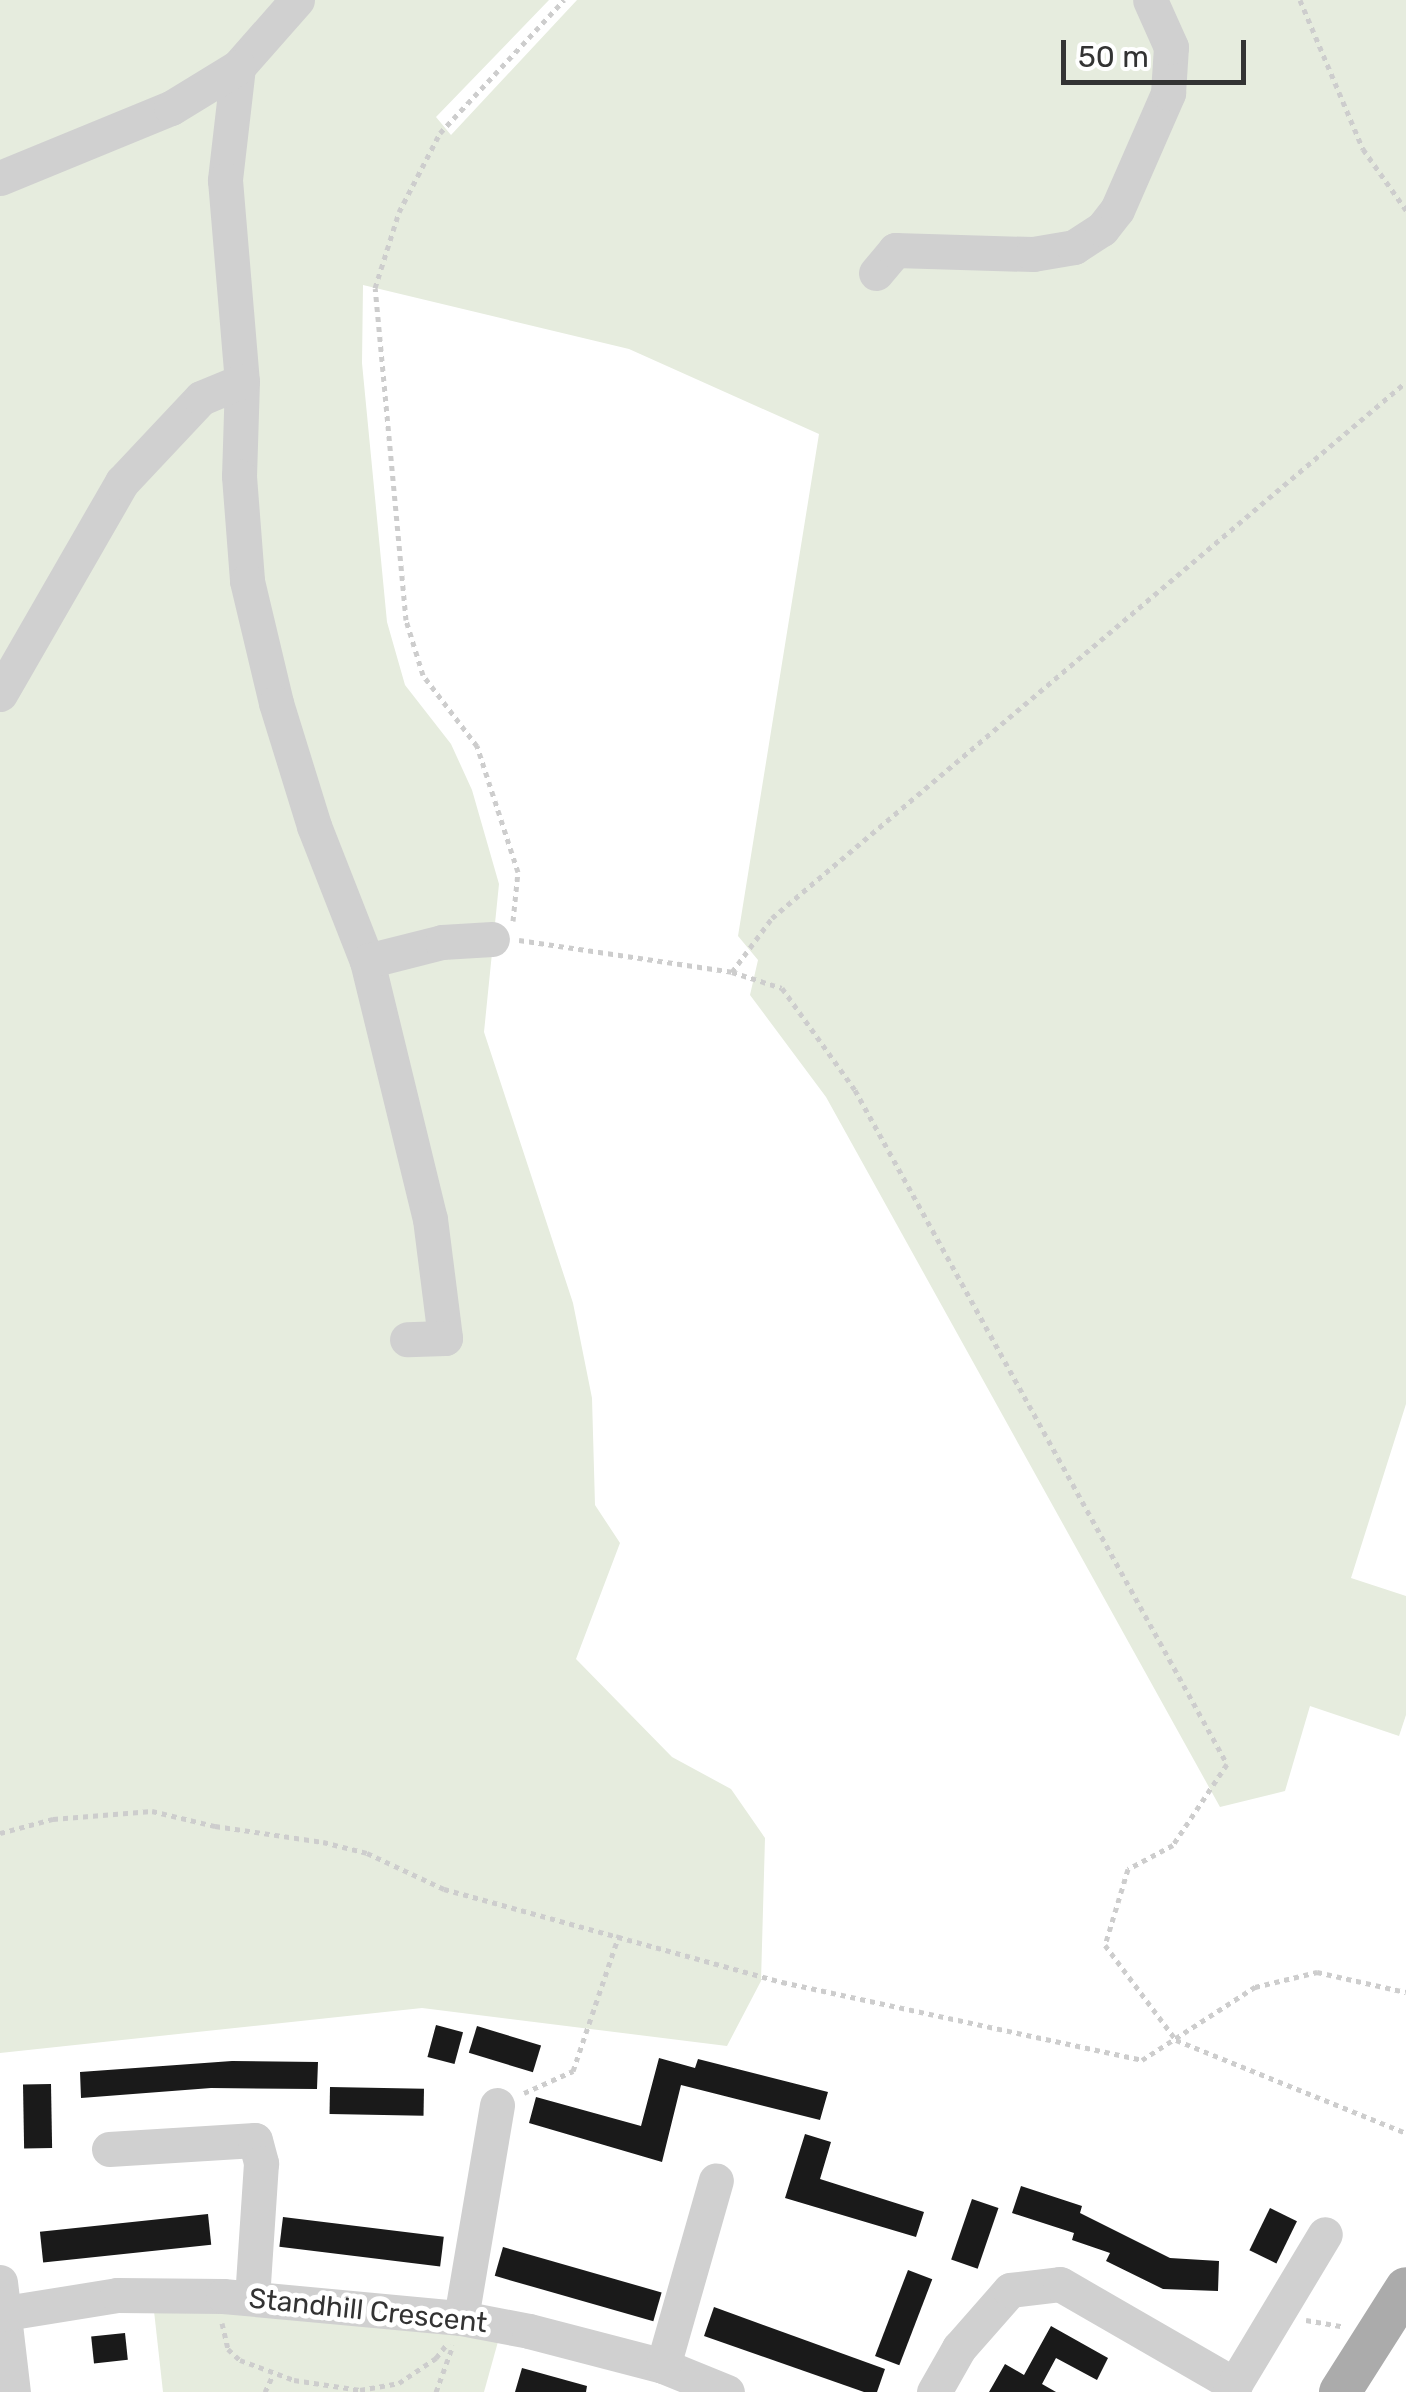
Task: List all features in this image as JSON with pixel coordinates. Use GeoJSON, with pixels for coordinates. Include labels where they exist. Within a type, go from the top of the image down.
{"type":"FeatureCollection","features":[{"type":"Feature","properties":{"kind":"main road"},"geometry":{"type":"LineString","coordinates":[[1340,2392],[1406,2288]]}},
{"type":"Feature","properties":{"kind":"street"},"geometry":{"type":"LineString","coordinates":[[0,178],[171,108],[238,67],[297,0]]}},
{"type":"Feature","properties":{"kind":"street"},"geometry":{"type":"LineString","coordinates":[[876,273],[895,250],[1033,254],[1074,247],[1102,229],[1117,210],[1168,93],[1171,47],[1150,0]]}},
{"type":"Feature","properties":{"kind":"street"},"geometry":{"type":"LineString","coordinates":[[238,67],[225,180],[242,380],[239,476],[247,581],[276,703],[314,826],[367,961],[430,1220],[446,1338],[407,1339]]}},
{"type":"Feature","properties":{"kind":"street"},"geometry":{"type":"LineString","coordinates":[[0,694],[122,482],[201,398],[242,380]]}},
{"type":"Feature","properties":{"kind":"street"},"geometry":{"type":"LineString","coordinates":[[367,961],[442,942],[492,939]]}},
{"type":"Feature","properties":{"kind":"street"},"geometry":{"type":"LineString","coordinates":[[461,2318],[497,2104]]}},
{"type":"Feature","properties":{"kind":"street"},"geometry":{"type":"LineString","coordinates":[[109,2149],[255,2140],[261,2163],[237,2297]]}},
{"type":"Feature","properties":{"kind":"street"},"geometry":{"type":"LineString","coordinates":[[663,2366],[716,2180]]}},
{"type":"Feature","properties":{"kind":"street"},"geometry":{"type":"LineString","coordinates":[[934,2392],[959,2348],[1010,2290],[1060,2284],[1233,2388],[1326,2234]]}},
{"type":"Feature","properties":{"kind":"street","name":"Standhill Crescent"},"geometry":{"type":"LineString","coordinates":[[1,2303],[117,2296],[237,2297],[461,2318],[529,2330],[663,2366],[727,2392]]}},
{"type":"Feature","properties":{"kind":"street"},"geometry":{"type":"LineString","coordinates":[[1,2303],[13,2392]]}},
{"type":"Feature","properties":{"kind":"path"},"geometry":{"type":"LineString","coordinates":[[564,0],[440,133],[399,212],[374,288],[406,620],[424,676],[477,746],[483,764],[518,872],[511,939],[732,972],[782,988],[855,1090],[1227,1764],[1173,1846],[1128,1869],[1105,1945],[1176,2040],[1406,2132]]}},
{"type":"Feature","properties":{"kind":"path"},"geometry":{"type":"LineString","coordinates":[[1300,0],[1364,149],[1406,210]]}},
{"type":"Feature","properties":{"kind":"path"},"geometry":{"type":"LineString","coordinates":[[732,972],[772,918],[1406,382]]}},
{"type":"Feature","properties":{"kind":"path"},"geometry":{"type":"LineString","coordinates":[[0,1833],[52,1819],[152,1811],[367,1853],[444,1889],[782,1982],[1142,2060],[1256,1987],[1317,1972],[1406,1992]]}},
{"type":"Feature","properties":{"kind":"path"},"geometry":{"type":"LineString","coordinates":[[497,2104],[573,2071],[619,1935]]}},
{"type":"Feature","properties":{"kind":"path"},"geometry":{"type":"LineString","coordinates":[[237,2297],[222,2332],[228,2349],[273,2375],[330,2389],[360,2390],[399,2383],[436,2358],[457,2331],[436,2392]]}},
{"type":"Feature","properties":{"kind":"path"},"geometry":{"type":"LineString","coordinates":[[1278,2314],[1376,2333]]}},
{"type":"Feature","properties":{"kind":"path"},"geometry":{"type":"LineString","coordinates":[[264,2392],[273,2375]]}},
{"type":"Feature","properties":{"kind":"shaded area"},"geometry":{"type":"Polygon","coordinates":[[[0,0],[549,0],[436,117],[451,135],[577,0],[1406,0],[1406,1404],[1351,1578],[1406,1596],[1406,1715],[1399,1736],[1310,1706],[1285,1791],[1220,1807],[826,1097],[750,995],[758,960],[738,936],[819,434],[629,349],[363,285],[362,363],[387,622],[405,685],[451,744],[472,790],[499,884],[484,1032],[573,1303],[592,1398],[595,1505],[620,1543],[576,1659],[672,1757],[731,1789],[765,1838],[761,1981],[727,2046],[422,2008],[0,2053],[0,0]]]}},
{"type":"Feature","properties":{"kind":"shaded area"},"geometry":{"type":"Polygon","coordinates":[[[154,2311],[209,2311],[499,2338],[484,2392],[163,2392],[154,2311]]]}},
{"type":"Feature","properties":{"kind":"building"},"geometry":{"type":"Polygon","coordinates":[[[436,2025],[463,2032],[455,2064],[427,2057],[436,2025]]]}},
{"type":"Feature","properties":{"kind":"building"},"geometry":{"type":"Polygon","coordinates":[[[477,2026],[541,2046],[533,2072],[469,2053],[477,2026]]]}},
{"type":"Feature","properties":{"kind":"building"},"geometry":{"type":"Polygon","coordinates":[[[659,2058],[695,2068],[698,2059],[828,2092],[820,2120],[681,2085],[662,2162],[529,2123],[536,2097],[641,2126],[659,2058]]]}},
{"type":"Feature","properties":{"kind":"building"},"geometry":{"type":"Polygon","coordinates":[[[232,2061],[318,2062],[317,2089],[211,2088],[81,2098],[80,2072],[232,2061]]]}},
{"type":"Feature","properties":{"kind":"building"},"geometry":{"type":"Polygon","coordinates":[[[23,2084],[51,2084],[52,2148],[24,2148],[23,2084]]]}},
{"type":"Feature","properties":{"kind":"building"},"geometry":{"type":"Polygon","coordinates":[[[330,2087],[424,2089],[424,2116],[330,2114],[330,2087]]]}},
{"type":"Feature","properties":{"kind":"building"},"geometry":{"type":"Polygon","coordinates":[[[805,2134],[831,2142],[820,2179],[924,2212],[916,2237],[785,2198],[805,2134]]]}},
{"type":"Feature","properties":{"kind":"building"},"geometry":{"type":"Polygon","coordinates":[[[1021,2186],[1082,2206],[1080,2213],[1170,2258],[1219,2261],[1218,2291],[1163,2289],[1106,2261],[1110,2253],[1072,2240],[1074,2233],[1012,2213],[1021,2186]]]}},
{"type":"Feature","properties":{"kind":"building"},"geometry":{"type":"Polygon","coordinates":[[[972,2199],[998,2208],[978,2269],[951,2260],[972,2199]]]}},
{"type":"Feature","properties":{"kind":"building"},"geometry":{"type":"Polygon","coordinates":[[[1270,2208],[1297,2221],[1276,2263],[1249,2250],[1270,2208]]]}},
{"type":"Feature","properties":{"kind":"building"},"geometry":{"type":"Polygon","coordinates":[[[208,2214],[211,2245],[43,2262],[40,2232],[208,2214]]]}},
{"type":"Feature","properties":{"kind":"building"},"geometry":{"type":"Polygon","coordinates":[[[283,2217],[444,2237],[440,2267],[279,2247],[283,2217]]]}},
{"type":"Feature","properties":{"kind":"building"},"geometry":{"type":"Polygon","coordinates":[[[503,2247],[662,2292],[653,2321],[495,2276],[503,2247]]]}},
{"type":"Feature","properties":{"kind":"building"},"geometry":{"type":"Polygon","coordinates":[[[908,2270],[932,2279],[899,2365],[875,2356],[908,2270]]]}},
{"type":"Feature","properties":{"kind":"building"},"geometry":{"type":"Polygon","coordinates":[[[714,2307],[885,2369],[877,2392],[864,2392],[704,2336],[714,2307]]]}},
{"type":"Feature","properties":{"kind":"building"},"geometry":{"type":"Polygon","coordinates":[[[1051,2326],[1108,2358],[1097,2380],[1056,2358],[1042,2384],[1056,2392],[989,2392],[1005,2364],[1024,2375],[1051,2326]]]}},
{"type":"Feature","properties":{"kind":"building"},"geometry":{"type":"Polygon","coordinates":[[[125,2333],[128,2360],[94,2363],[91,2337],[125,2333]]]}},
{"type":"Feature","properties":{"kind":"building"},"geometry":{"type":"Polygon","coordinates":[[[522,2368],[587,2386],[586,2392],[515,2392],[522,2368]]]}}]}
